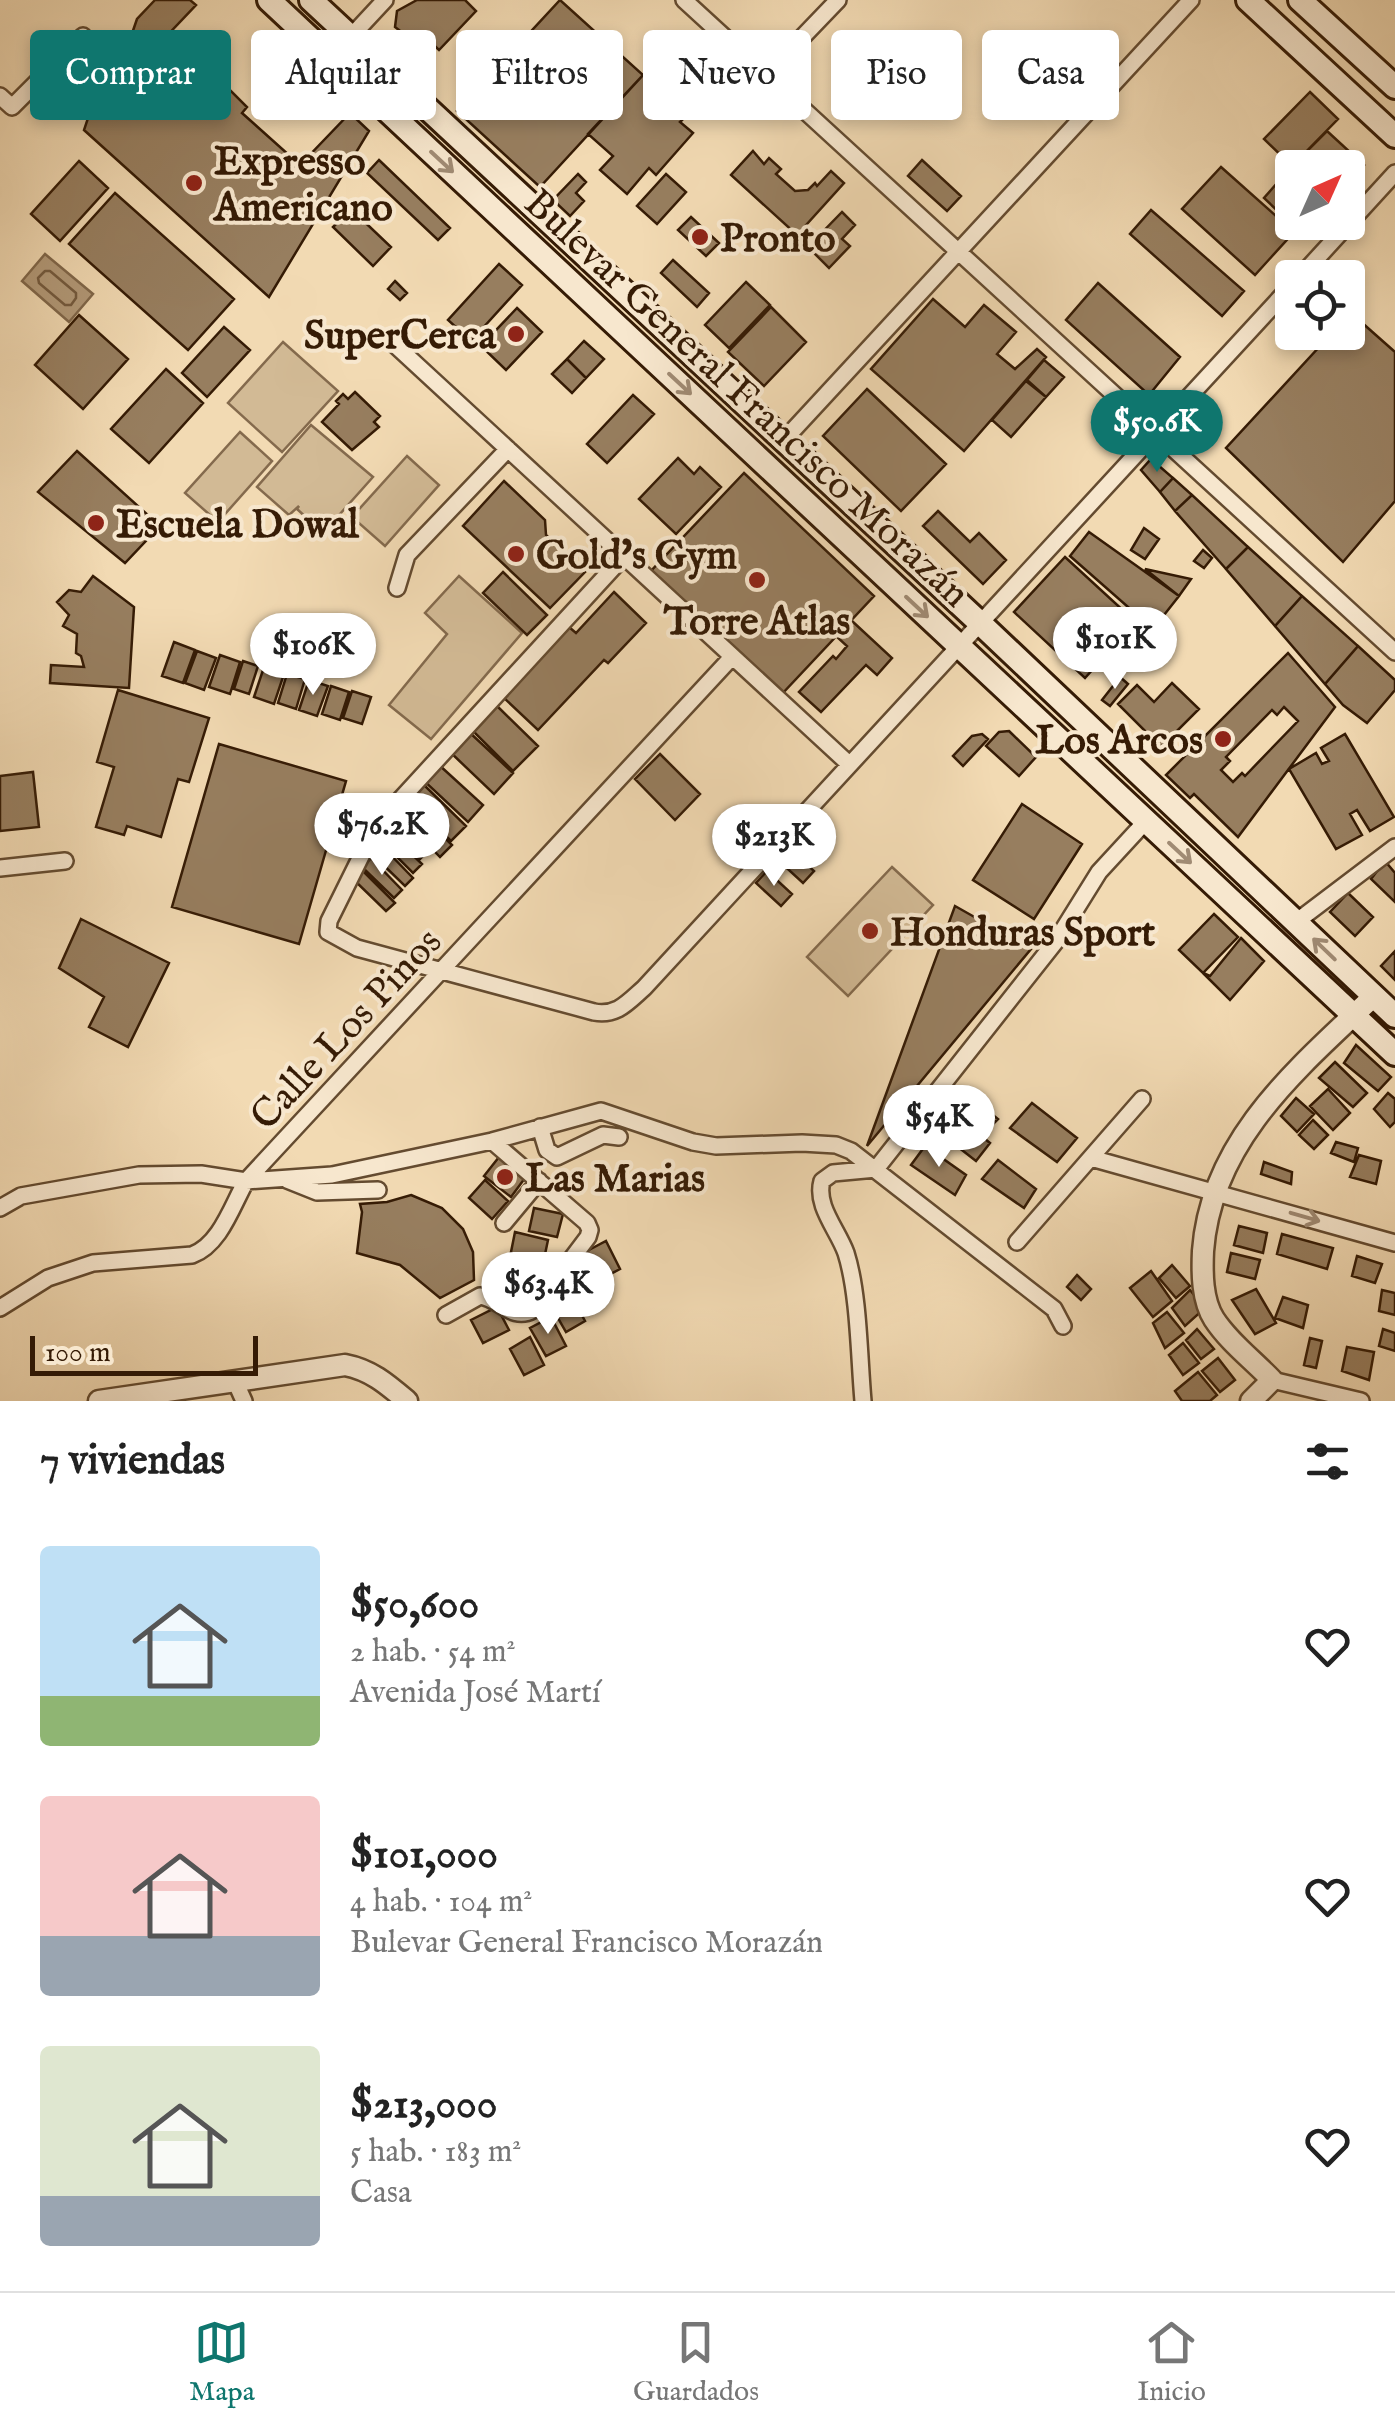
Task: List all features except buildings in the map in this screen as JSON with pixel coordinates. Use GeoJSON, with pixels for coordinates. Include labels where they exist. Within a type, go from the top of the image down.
{"type":"FeatureCollection","features":[{"type":"Feature","properties":{"kind":"main road","name":"Bulevar General Francisco Morazán"},"geometry":{"type":"LineString","coordinates":[[269,0],[301,30]]}},
{"type":"Feature","properties":{"kind":"main road","name":"Bulevar General Francisco Morazán"},"geometry":{"type":"LineString","coordinates":[[311,0],[343,30]]}},
{"type":"Feature","properties":{"kind":"main road"},"geometry":{"type":"LineString","coordinates":[[1248,0],[1395,136]]}},
{"type":"Feature","properties":{"kind":"main road"},"geometry":{"type":"LineString","coordinates":[[1300,0],[1395,88]]}},
{"type":"Feature","properties":{"kind":"main road","name":"Bulevar General Francisco Morazán"},"geometry":{"type":"LineString","coordinates":[[436,117],[1395,1016]]}},
{"type":"Feature","properties":{"kind":"main road","name":"Bulevar General Francisco Morazán"},"geometry":{"type":"LineString","coordinates":[[397,120],[1395,1054]]}},
{"type":"Feature","properties":{"kind":"street"},"geometry":{"type":"LineString","coordinates":[[356,30],[384,0]]}},
{"type":"Feature","properties":{"kind":"street"},"geometry":{"type":"LineString","coordinates":[[684,0],[717,30]]}},
{"type":"Feature","properties":{"kind":"street"},"geometry":{"type":"LineString","coordinates":[[809,30],[838,0]]}},
{"type":"Feature","properties":{"kind":"street"},"geometry":{"type":"LineString","coordinates":[[784,440],[1191,0]]}},
{"type":"Feature","properties":{"kind":"street"},"geometry":{"type":"LineString","coordinates":[[0,96],[12,107],[30,89]]}},
{"type":"Feature","properties":{"kind":"street"},"geometry":{"type":"LineString","coordinates":[[811,116],[1395,652]]}},
{"type":"Feature","properties":{"kind":"street"},"geometry":{"type":"LineString","coordinates":[[1315,260],[1395,173]]}},
{"type":"Feature","properties":{"kind":"street"},"geometry":{"type":"LineString","coordinates":[[624,556],[376,826],[329,921],[328,932],[338,940],[594,1012],[608,1014],[619,1010],[644,988],[1275,303]]}},
{"type":"Feature","properties":{"kind":"street"},"geometry":{"type":"LineString","coordinates":[[394,344],[848,764]]}},
{"type":"Feature","properties":{"kind":"street"},"geometry":{"type":"LineString","coordinates":[[397,588],[407,555],[508,450]]}},
{"type":"Feature","properties":{"kind":"street","name":"Calle Los Pinos"},"geometry":{"type":"LineString","coordinates":[[0,1308],[48,1278],[78,1268],[111,1260],[203,1251],[246,1182],[732,657]]}},
{"type":"Feature","properties":{"kind":"street"},"geometry":{"type":"LineString","coordinates":[[864,1401],[850,1269],[823,1204],[820,1186],[833,1173],[876,1169],[1056,942],[1099,872],[1146,821]]}},
{"type":"Feature","properties":{"kind":"street"},"geometry":{"type":"LineString","coordinates":[[1296,922],[1395,847]]}},
{"type":"Feature","properties":{"kind":"street"},"geometry":{"type":"LineString","coordinates":[[0,868],[65,861]]}},
{"type":"Feature","properties":{"kind":"street"},"geometry":{"type":"LineString","coordinates":[[1361,1401],[1272,1380],[1214,1318],[1206,1298],[1202,1265],[1204,1230],[1216,1192],[1228,1160],[1251,1121],[1281,1085],[1374,996]]}},
{"type":"Feature","properties":{"kind":"street"},"geometry":{"type":"LineString","coordinates":[[1017,1242],[1142,1098]]}},
{"type":"Feature","properties":{"kind":"street"},"geometry":{"type":"LineString","coordinates":[[0,1208],[20,1196],[139,1175],[201,1174],[246,1182],[332,1175],[492,1141],[601,1112],[716,1146],[802,1143],[851,1151],[1054,1310],[1063,1326]]}},
{"type":"Feature","properties":{"kind":"street"},"geometry":{"type":"LineString","coordinates":[[540,1127],[548,1150],[558,1156],[603,1135],[618,1137]]}},
{"type":"Feature","properties":{"kind":"street"},"geometry":{"type":"LineString","coordinates":[[446,1315],[486,1296],[524,1315],[533,1310],[588,1238],[587,1224],[492,1141]]}},
{"type":"Feature","properties":{"kind":"street"},"geometry":{"type":"LineString","coordinates":[[1091,1158],[1395,1242]]}},
{"type":"Feature","properties":{"kind":"street"},"geometry":{"type":"LineString","coordinates":[[284,1178],[317,1192],[378,1190]]}},
{"type":"Feature","properties":{"kind":"street"},"geometry":{"type":"LineString","coordinates":[[504,1223],[539,1182]]}},
{"type":"Feature","properties":{"kind":"street"},"geometry":{"type":"LineString","coordinates":[[99,1401],[345,1366],[363,1368],[407,1401]]}},
{"type":"Feature","properties":{"kind":"street"},"geometry":{"type":"LineString","coordinates":[[235,1380],[244,1401]]}},
{"type":"Feature","properties":{"kind":"street"},"geometry":{"type":"LineString","coordinates":[[1250,1401],[1272,1380]]}},
{"type":"Feature","properties":{"kind":"shaded area"},"geometry":{"type":"Polygon","coordinates":[[[283,342],[338,391],[282,452],[228,403],[283,342]]]}},
{"type":"Feature","properties":{"kind":"shaded area"},"geometry":{"type":"Polygon","coordinates":[[[311,425],[373,477],[323,533],[297,509],[299,506],[289,515],[257,487],[311,425]]]}},
{"type":"Feature","properties":{"kind":"shaded area"},"geometry":{"type":"Polygon","coordinates":[[[240,432],[272,461],[218,522],[185,493],[240,432]]]}},
{"type":"Feature","properties":{"kind":"shaded area"},"geometry":{"type":"Polygon","coordinates":[[[407,456],[439,485],[385,546],[352,517],[407,456]]]}},
{"type":"Feature","properties":{"kind":"shaded area"},"geometry":{"type":"Polygon","coordinates":[[[459,576],[522,633],[431,739],[389,705],[447,634],[425,613],[459,576]]]}},
{"type":"Feature","properties":{"kind":"shaded area","name":"Honduras Sport"},"geometry":{"type":"Polygon","coordinates":[[[892,867],[933,905],[848,996],[807,957],[892,867]]]}},
{"type":"Feature","properties":{"kind":"water"},"geometry":{"type":"Polygon","coordinates":[[[45,254],[93,294],[69,322],[22,281],[45,254]]]}},
{"type":"Feature","properties":{"kind":"place","name":"Expresso Americano"},"geometry":{"type":"Point","coordinates":[194,183]}},
{"type":"Feature","properties":{"kind":"place","name":"Pronto"},"geometry":{"type":"Point","coordinates":[700,237]}},
{"type":"Feature","properties":{"kind":"place","name":"SuperCerca"},"geometry":{"type":"Point","coordinates":[516,334]}},
{"type":"Feature","properties":{"kind":"place","name":"Escuela Dowal"},"geometry":{"type":"Point","coordinates":[96,523]}},
{"type":"Feature","properties":{"kind":"place","name":"Gold's Gym"},"geometry":{"type":"Point","coordinates":[516,554]}},
{"type":"Feature","properties":{"kind":"place","name":"Torre Atlas"},"geometry":{"type":"Point","coordinates":[757,580]}},
{"type":"Feature","properties":{"kind":"place","name":"Los Arcos"},"geometry":{"type":"Point","coordinates":[1223,739]}},
{"type":"Feature","properties":{"kind":"place","name":"Honduras Sport"},"geometry":{"type":"Point","coordinates":[870,931]}},
{"type":"Feature","properties":{"kind":"place","name":"Las Marias"},"geometry":{"type":"Point","coordinates":[505,1177]}}]}
